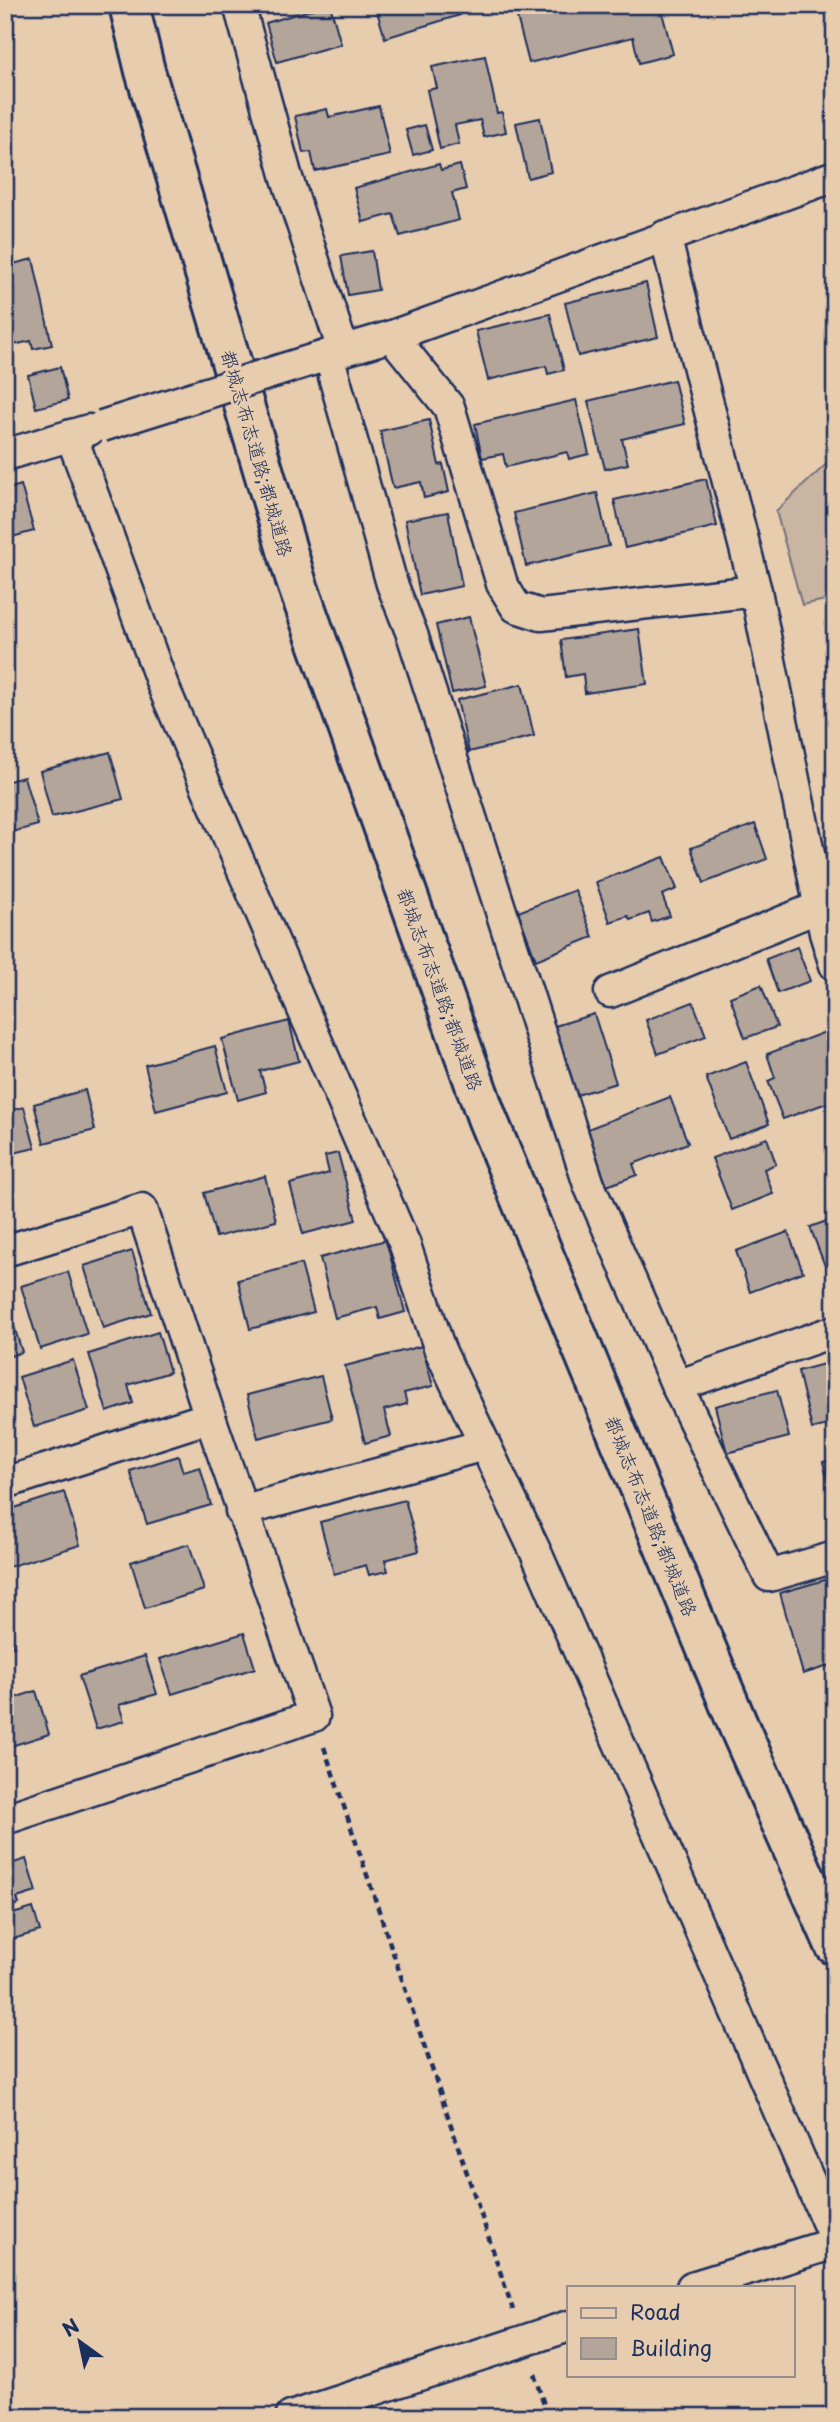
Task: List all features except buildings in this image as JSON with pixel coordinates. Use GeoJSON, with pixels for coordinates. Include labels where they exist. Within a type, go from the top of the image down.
{"type":"FeatureCollection","features":[{"type":"Feature","properties":{"kind":"highway","name":"都城志布志道路;都城道路"},"geometry":{"type":"LineString","coordinates":[[129,5],[145,71],[297,584],[488,1118],[733,1712],[835,1945]]}},
{"type":"Feature","properties":{"kind":"street"},"geometry":{"type":"LineString","coordinates":[[239,5],[287,178],[329,355],[392,584],[412,634],[589,1185],[677,1386],[769,1576],[835,1557]]}},
{"type":"Feature","properties":{"kind":"street"},"geometry":{"type":"LineString","coordinates":[[5,454],[392,336],[835,176]]}},
{"type":"Feature","properties":{"kind":"street"},"geometry":{"type":"LineString","coordinates":[[666,236],[756,591],[835,965]]}},
{"type":"Feature","properties":{"kind":"street"},"geometry":{"type":"LineString","coordinates":[[392,336],[449,407],[502,584],[516,607],[541,615],[756,591]]}},
{"type":"Feature","properties":{"kind":"street"},"geometry":{"type":"LineString","coordinates":[[71,435],[163,686],[405,1245],[440,1350],[538,1557],[835,2242],[695,2286]]}},
{"type":"Feature","properties":{"kind":"street"},"geometry":{"type":"LineString","coordinates":[[610,992],[826,923]]}},
{"type":"Feature","properties":{"kind":"street"},"geometry":{"type":"LineString","coordinates":[[5,1251],[142,1209],[241,1511],[314,1716],[5,1818]]}},
{"type":"Feature","properties":{"kind":"street"},"geometry":{"type":"LineString","coordinates":[[677,1386],[835,1331]]}},
{"type":"Feature","properties":{"kind":"street"},"geometry":{"type":"LineString","coordinates":[[5,1483],[210,1417]]}},
{"type":"Feature","properties":{"kind":"street"},"geometry":{"type":"LineString","coordinates":[[241,1511],[484,1445]]}},
{"type":"Feature","properties":{"kind":"street"},"geometry":{"type":"LineString","coordinates":[[291,2417],[567,2327]]}},
{"type":"Feature","properties":{"kind":"path"},"geometry":{"type":"LineString","coordinates":[[314,1716],[548,2417]]}},
{"type":"Feature","properties":{"kind":"shaded area"},"geometry":{"type":"Polygon","coordinates":[[[835,456],[835,598],[802,605],[776,511],[835,456]]]}}]}
